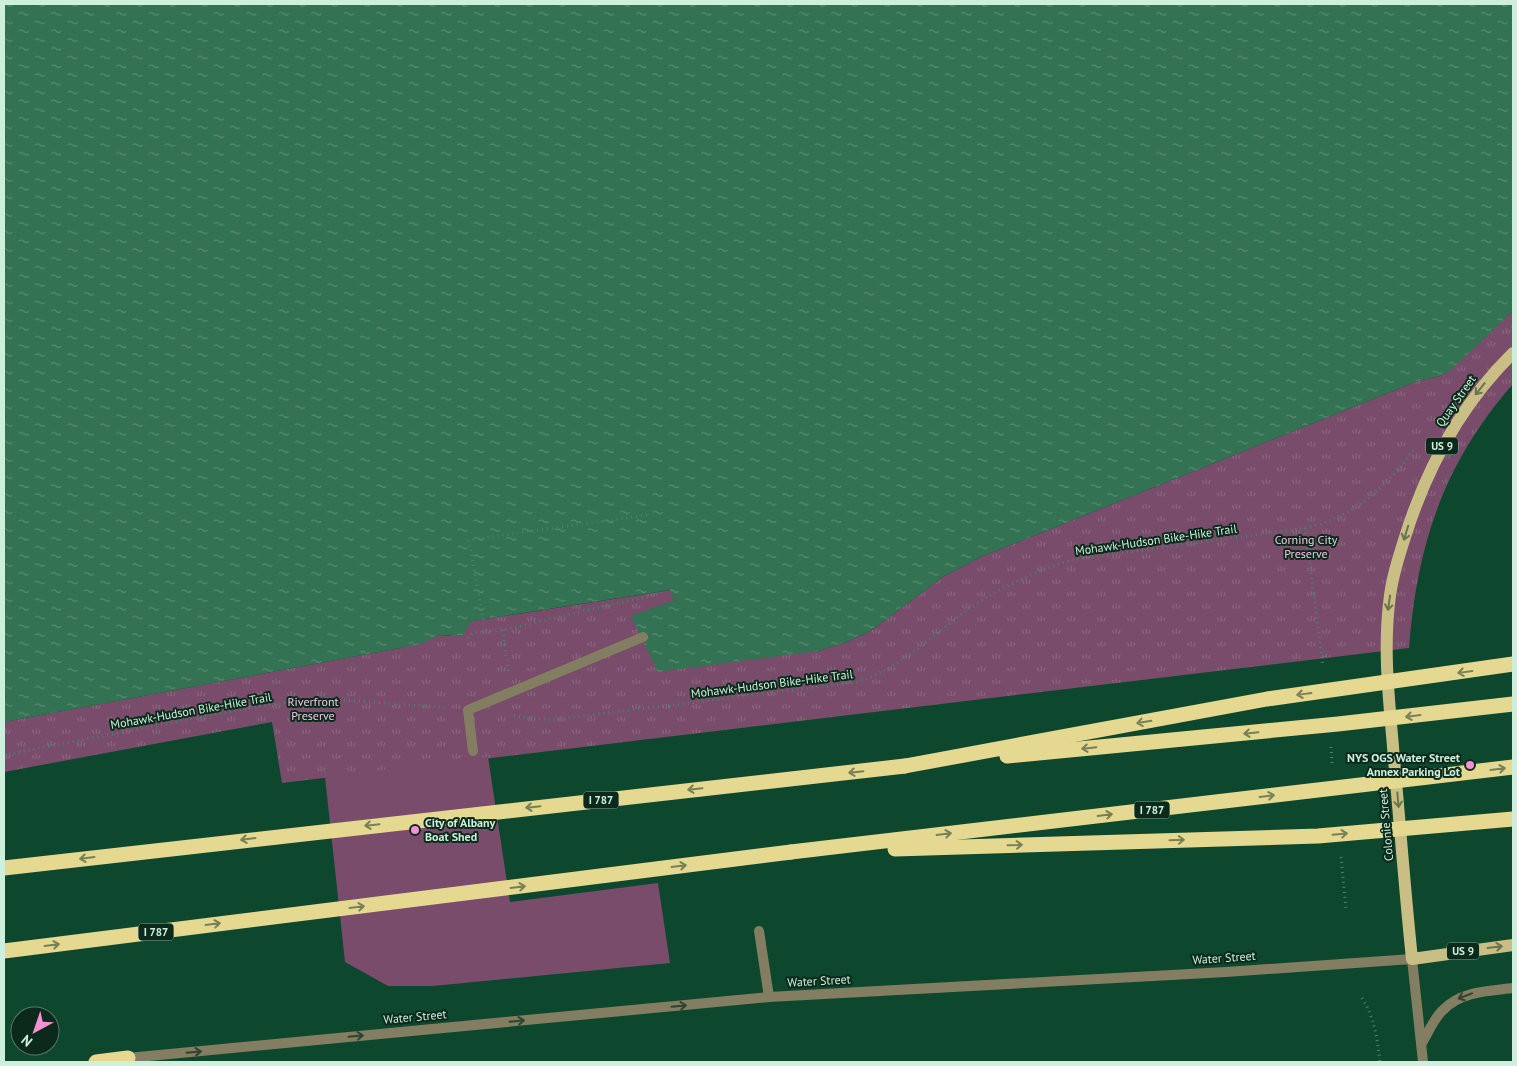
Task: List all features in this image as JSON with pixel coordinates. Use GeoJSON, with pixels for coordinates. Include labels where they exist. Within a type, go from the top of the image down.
{"type":"FeatureCollection","features":[{"type":"Feature","properties":{"kind":"highway"},"geometry":{"type":"LineString","coordinates":[[904,766],[1267,700],[1513,664]]}},
{"type":"Feature","properties":{"kind":"highway","name":"I 787"},"geometry":{"type":"LineString","coordinates":[[4,868],[297,833],[904,766],[1328,725],[1513,704]]}},
{"type":"Feature","properties":{"kind":"highway","name":"I 787"},"geometry":{"type":"LineString","coordinates":[[4,950],[791,852],[1513,768]]}},
{"type":"Feature","properties":{"kind":"highway"},"geometry":{"type":"LineString","coordinates":[[791,852],[1318,836],[1513,819]]}},
{"type":"Feature","properties":{"kind":"highway"},"geometry":{"type":"LineString","coordinates":[[96,1062],[128,1058]]}},
{"type":"Feature","properties":{"kind":"main road","name":"Quay Street"},"geometry":{"type":"LineString","coordinates":[[1399,556],[1415,504],[1436,456],[1461,414],[1488,379],[1513,353]]}},
{"type":"Feature","properties":{"kind":"main road","name":"Colonie Street"},"geometry":{"type":"LineString","coordinates":[[1399,556],[1389,602],[1386,648],[1388,700],[1412,959]]}},
{"type":"Feature","properties":{"kind":"main road","name":"Water Street"},"geometry":{"type":"LineString","coordinates":[[1412,959],[1513,945]]}},
{"type":"Feature","properties":{"kind":"street"},"geometry":{"type":"LineString","coordinates":[[473,751],[468,710],[643,638]]}},
{"type":"Feature","properties":{"kind":"street"},"geometry":{"type":"LineString","coordinates":[[760,931],[769,997]]}},
{"type":"Feature","properties":{"kind":"street","name":"Water Street"},"geometry":{"type":"LineString","coordinates":[[128,1058],[769,997],[1412,959]]}},
{"type":"Feature","properties":{"kind":"street","name":"Colonie Street"},"geometry":{"type":"LineString","coordinates":[[1412,959],[1423,1062]]}},
{"type":"Feature","properties":{"kind":"street"},"geometry":{"type":"LineString","coordinates":[[1422,1043],[1442,1010],[1457,1000],[1473,993],[1513,988]]}},
{"type":"Feature","properties":{"kind":"path"},"geometry":{"type":"LineString","coordinates":[[1502,336],[1513,326]]}},
{"type":"Feature","properties":{"kind":"path","name":"Mohawk-Hudson Bike-Hike Trail"},"geometry":{"type":"LineString","coordinates":[[4,755],[238,710],[293,702],[332,699],[468,710],[551,720],[857,682],[895,665],[972,607],[1041,570],[1072,560],[1305,528],[1336,519],[1368,499],[1379,489],[1418,442]]}},
{"type":"Feature","properties":{"kind":"path"},"geometry":{"type":"LineString","coordinates":[[483,620],[469,540],[648,515]]}},
{"type":"Feature","properties":{"kind":"path"},"geometry":{"type":"LineString","coordinates":[[468,638],[472,633],[503,630],[662,593]]}},
{"type":"Feature","properties":{"kind":"path"},"geometry":{"type":"LineString","coordinates":[[503,630],[510,692]]}},
{"type":"Feature","properties":{"kind":"path"},"geometry":{"type":"LineString","coordinates":[[1362,998],[1371,1012],[1376,1029],[1380,1062]]}},
{"type":"Feature","properties":{"kind":"green space","name":"Corning City Preserve"},"geometry":{"type":"Polygon","coordinates":[[[1513,311],[1513,384],[1489,414],[1469,444],[1452,475],[1438,507],[1427,540],[1419,574],[1409,648],[282,783],[272,722],[4,772],[4,722],[400,648],[437,636],[450,636],[472,621],[671,590],[674,600],[818,651],[847,642],[872,630],[944,576],[981,557],[1418,381],[1440,376],[1513,311]]]}},
{"type":"Feature","properties":{"kind":"green space","name":"City of Albany Boat Shed"},"geometry":{"type":"Polygon","coordinates":[[[488,757],[510,902],[658,883],[670,963],[433,986],[388,986],[345,962],[325,777],[488,757]]]}},
{"type":"Feature","properties":{"kind":"water"},"geometry":{"type":"Polygon","coordinates":[[[4,4],[1513,4],[1513,311],[1451,370],[1440,376],[1418,381],[981,557],[944,576],[872,630],[847,642],[818,651],[658,672],[631,616],[674,600],[670,590],[472,621],[463,635],[437,636],[421,644],[4,722],[4,4]]]}},
{"type":"Feature","properties":{"kind":"place","name":"NYS OGS Water Street Annex Parking Lot"},"geometry":{"type":"Point","coordinates":[1470,765]}},
{"type":"Feature","properties":{"kind":"place","name":"City of Albany Boat Shed"},"geometry":{"type":"Point","coordinates":[415,830]}},
{"type":"Feature","properties":{"kind":"park label","name":"Riverfront Preserve"},"geometry":{"type":"Point","coordinates":[313,709]}}]}
